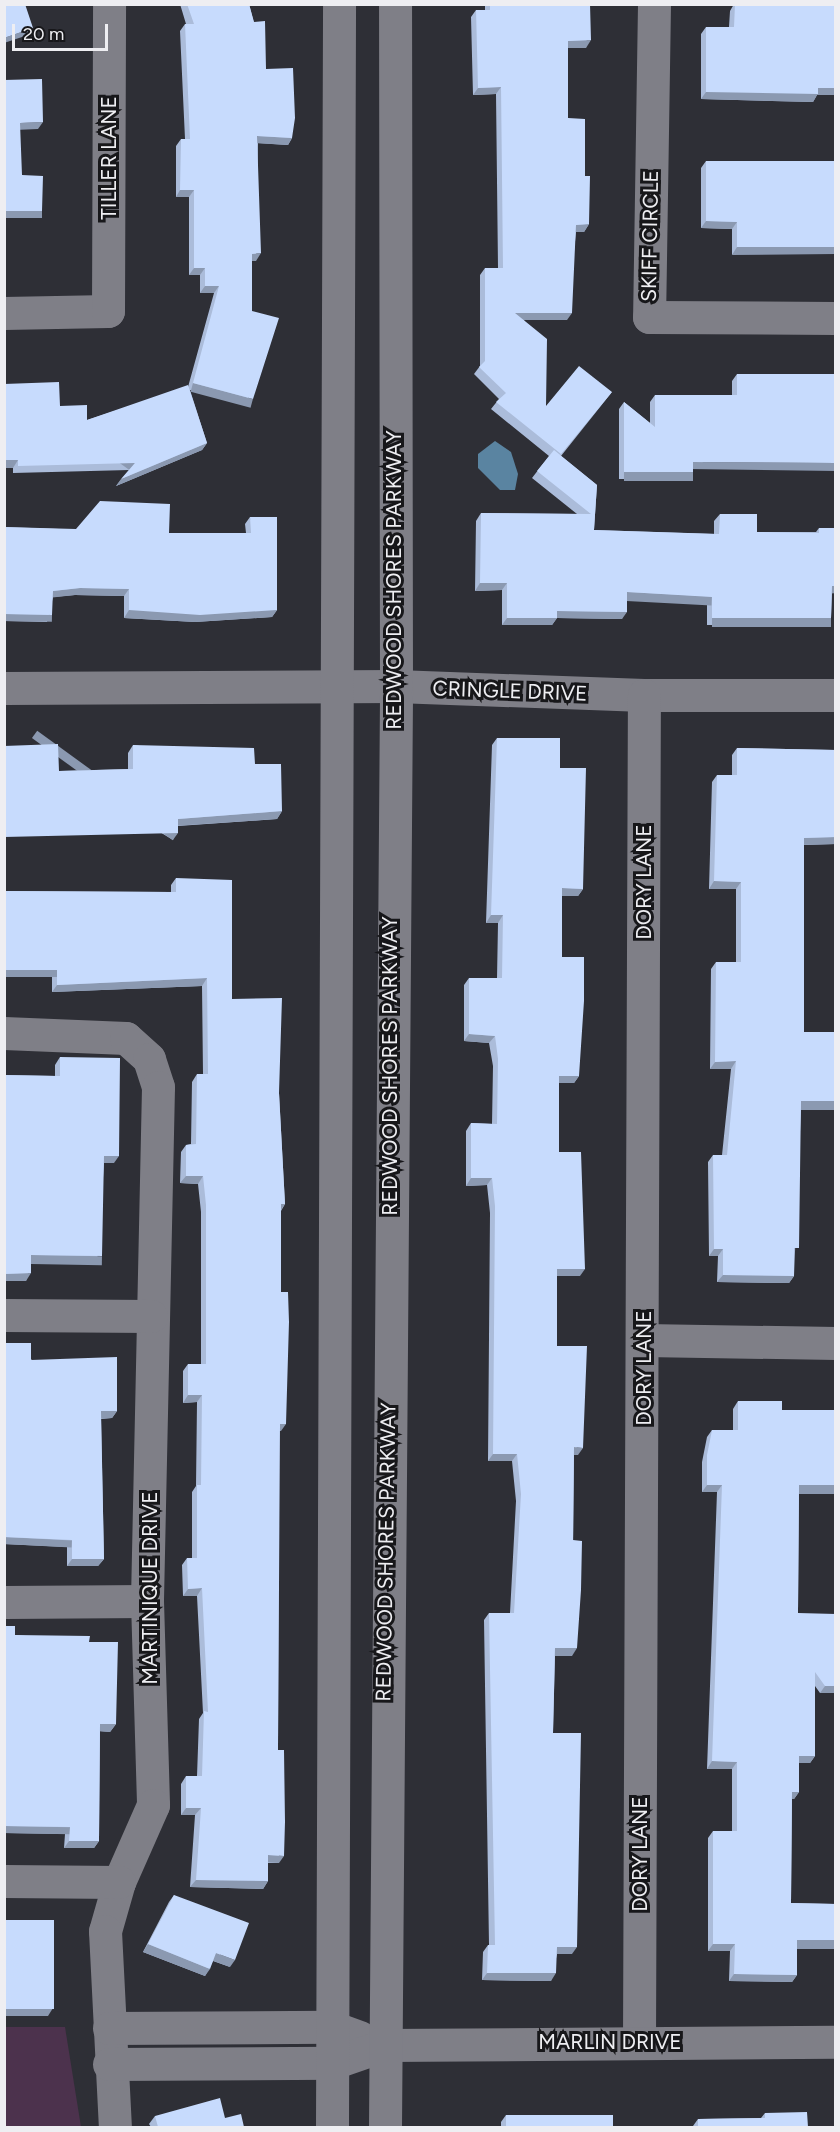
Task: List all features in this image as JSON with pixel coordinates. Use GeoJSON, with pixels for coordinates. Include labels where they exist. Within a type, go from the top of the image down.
{"type":"FeatureCollection","features":[{"type":"Feature","properties":{"kind":"street","name":"TILLER LANE"},"geometry":{"type":"LineString","coordinates":[[4,313],[108,311],[109,4]]}},
{"type":"Feature","properties":{"kind":"street"},"geometry":{"type":"LineString","coordinates":[[332,2127],[339,4]]}},
{"type":"Feature","properties":{"kind":"street","name":"REDWOOD SHORES PARKWAY"},"geometry":{"type":"LineString","coordinates":[[385,2127],[396,686],[395,4]]}},
{"type":"Feature","properties":{"kind":"street","name":"SKIFF CIRCLE"},"geometry":{"type":"LineString","coordinates":[[654,4],[649,317],[836,318]]}},
{"type":"Feature","properties":{"kind":"street","name":"CRINGLE DRIVE"},"geometry":{"type":"LineString","coordinates":[[4,688],[396,686],[644,695],[836,695]]}},
{"type":"Feature","properties":{"kind":"street","name":"DORY LANE"},"geometry":{"type":"LineString","coordinates":[[639,2041],[644,1340],[644,695]]}},
{"type":"Feature","properties":{"kind":"street","name":"MARTINIQUE DRIVE"},"geometry":{"type":"LineString","coordinates":[[4,1033],[108,1034],[137,1044],[158,1087],[151,1316],[147,1601],[153,1805],[118,1882],[105,1931],[109,2064],[115,2127]]}},
{"type":"Feature","properties":{"kind":"street"},"geometry":{"type":"LineString","coordinates":[[4,1315],[151,1316]]}},
{"type":"Feature","properties":{"kind":"street"},"geometry":{"type":"LineString","coordinates":[[644,1340],[836,1343]]}},
{"type":"Feature","properties":{"kind":"street"},"geometry":{"type":"LineString","coordinates":[[4,1602],[147,1601]]}},
{"type":"Feature","properties":{"kind":"street"},"geometry":{"type":"LineString","coordinates":[[4,1881],[118,1882]]}},
{"type":"Feature","properties":{"kind":"street","name":"MARLIN DRIVE"},"geometry":{"type":"LineString","coordinates":[[109,2028],[332,2027],[385,2045]]}},
{"type":"Feature","properties":{"kind":"street","name":"MARLIN DRIVE"},"geometry":{"type":"LineString","coordinates":[[109,2064],[333,2063],[385,2045],[639,2041],[836,2042]]}},
{"type":"Feature","properties":{"kind":"shaded area"},"geometry":{"type":"Polygon","coordinates":[[[5,2027],[65,2027],[81,2127],[5,2127],[5,2027]]]}},
{"type":"Feature","properties":{"kind":"water"},"geometry":{"type":"Polygon","coordinates":[[[495,441],[511,452],[518,474],[515,490],[500,490],[478,468],[478,454],[495,441]]]}},
{"type":"Feature","properties":{"kind":"building"},"geometry":{"type":"Polygon","coordinates":[[[4,4],[25,4],[33,28],[4,38],[4,4]]]}},
{"type":"Feature","properties":{"kind":"building"},"geometry":{"type":"Polygon","coordinates":[[[187,4],[249,4],[254,22],[265,21],[266,69],[293,68],[295,118],[292,138],[257,136],[261,253],[252,254],[252,311],[279,318],[253,399],[193,383],[219,286],[205,286],[205,268],[194,268],[194,190],[180,190],[181,139],[190,139],[185,24],[194,24],[187,4]]]}},
{"type":"Feature","properties":{"kind":"building"},"geometry":{"type":"Polygon","coordinates":[[[490,4],[590,4],[591,40],[568,41],[568,118],[585,119],[585,176],[590,176],[589,224],[576,225],[572,313],[515,313],[547,339],[546,406],[579,366],[612,392],[561,454],[496,402],[506,393],[479,367],[485,361],[485,268],[503,268],[501,87],[478,88],[476,10],[490,10],[490,4]]]}},
{"type":"Feature","properties":{"kind":"building"},"geometry":{"type":"Polygon","coordinates":[[[735,4],[836,4],[836,88],[818,88],[818,94],[706,92],[706,27],[734,27],[735,4]]]}},
{"type":"Feature","properties":{"kind":"building"},"geometry":{"type":"Polygon","coordinates":[[[42,79],[43,122],[20,123],[22,175],[43,176],[42,211],[4,211],[4,80],[42,79]]]}},
{"type":"Feature","properties":{"kind":"building"},"geometry":{"type":"Polygon","coordinates":[[[706,161],[836,161],[836,247],[737,247],[737,222],[706,221],[706,161]]]}},
{"type":"Feature","properties":{"kind":"building"},"geometry":{"type":"Polygon","coordinates":[[[737,374],[836,374],[836,463],[693,462],[693,472],[624,472],[624,402],[655,427],[655,395],[737,395],[737,374]]]}},
{"type":"Feature","properties":{"kind":"building"},"geometry":{"type":"Polygon","coordinates":[[[59,382],[60,406],[87,405],[87,420],[188,385],[207,443],[121,479],[135,463],[18,466],[18,460],[4,460],[4,384],[59,382]]]}},
{"type":"Feature","properties":{"kind":"building"},"geometry":{"type":"Polygon","coordinates":[[[554,450],[597,485],[594,530],[719,534],[720,514],[757,514],[757,532],[819,533],[819,528],[836,528],[836,586],[832,586],[831,618],[712,618],[712,597],[627,592],[627,612],[557,611],[557,618],[507,618],[507,583],[480,583],[481,513],[591,514],[537,471],[554,450]]]}},
{"type":"Feature","properties":{"kind":"building"},"geometry":{"type":"Polygon","coordinates":[[[100,501],[170,504],[169,533],[251,533],[250,517],[277,517],[277,610],[200,615],[129,610],[129,589],[80,588],[53,591],[52,615],[4,614],[4,527],[76,529],[100,501]]]}},
{"type":"Feature","properties":{"kind":"building"},"geometry":{"type":"Polygon","coordinates":[[[497,738],[560,738],[560,768],[586,768],[583,889],[562,888],[562,957],[584,957],[584,1001],[579,1076],[559,1076],[559,1152],[581,1152],[585,1269],[557,1269],[557,1346],[587,1346],[583,1448],[574,1447],[573,1540],[582,1541],[577,1648],[555,1648],[553,1733],[581,1733],[577,1947],[557,1947],[556,1973],[487,1973],[488,1945],[495,1945],[489,1613],[514,1613],[521,1494],[517,1454],[493,1454],[495,1206],[492,1178],[471,1178],[471,1123],[497,1124],[498,1059],[495,1036],[469,1034],[469,978],[502,978],[503,915],[491,915],[497,738]]]}},
{"type":"Feature","properties":{"kind":"building"},"geometry":{"type":"Polygon","coordinates":[[[58,744],[59,771],[133,769],[133,745],[254,748],[255,764],[281,764],[282,811],[178,819],[178,833],[4,837],[4,746],[58,744]]]}},
{"type":"Feature","properties":{"kind":"building"},"geometry":{"type":"Polygon","coordinates":[[[737,748],[836,750],[836,837],[804,838],[804,1032],[836,1032],[836,1101],[801,1101],[799,1248],[794,1248],[794,1276],[723,1275],[723,1249],[714,1249],[713,1155],[727,1155],[736,1061],[715,1062],[716,962],[741,962],[741,882],[714,881],[717,775],[737,775],[737,748]]]}},
{"type":"Feature","properties":{"kind":"building"},"geometry":{"type":"Polygon","coordinates":[[[176,878],[232,880],[232,999],[282,998],[279,1093],[285,1204],[281,1204],[281,1292],[288,1292],[289,1322],[286,1424],[280,1424],[278,1750],[284,1750],[285,1822],[284,1856],[268,1855],[268,1881],[196,1880],[201,1808],[186,1808],[186,1776],[202,1776],[204,1711],[208,1712],[202,1588],[188,1589],[187,1558],[197,1558],[197,1485],[201,1485],[202,1395],[188,1395],[188,1364],[206,1364],[206,1205],[203,1176],[186,1176],[186,1145],[196,1144],[197,1074],[208,1074],[207,978],[57,985],[57,970],[4,970],[4,891],[176,892],[176,878]]]}},
{"type":"Feature","properties":{"kind":"building"},"geometry":{"type":"Polygon","coordinates":[[[60,1057],[120,1058],[119,1156],[104,1156],[102,1256],[31,1255],[31,1273],[4,1274],[4,1075],[60,1076],[60,1057]]]}},
{"type":"Feature","properties":{"kind":"building"},"geometry":{"type":"Polygon","coordinates":[[[4,1343],[31,1343],[31,1360],[117,1357],[117,1411],[101,1411],[104,1559],[72,1559],[72,1540],[4,1537],[4,1343]]]}},
{"type":"Feature","properties":{"kind":"building"},"geometry":{"type":"Polygon","coordinates":[[[738,1401],[782,1401],[782,1410],[836,1410],[836,1485],[799,1485],[798,1613],[836,1614],[836,1686],[825,1686],[815,1672],[815,1756],[799,1756],[799,1792],[792,1792],[791,1903],[836,1904],[836,1940],[797,1940],[797,1975],[734,1974],[735,1944],[713,1944],[713,1831],[737,1831],[737,1762],[712,1761],[722,1485],[707,1485],[707,1455],[712,1430],[738,1430],[738,1401]]]}},
{"type":"Feature","properties":{"kind":"building"},"geometry":{"type":"Polygon","coordinates":[[[4,1626],[15,1626],[15,1635],[90,1636],[89,1642],[118,1642],[116,1724],[100,1724],[99,1841],[69,1841],[70,1827],[4,1826],[4,1626]]]}},
{"type":"Feature","properties":{"kind":"building"},"geometry":{"type":"Polygon","coordinates":[[[174,1895],[249,1923],[235,1960],[216,1953],[210,1969],[148,1944],[174,1895]]]}},
{"type":"Feature","properties":{"kind":"building"},"geometry":{"type":"Polygon","coordinates":[[[4,1920],[54,1920],[54,2009],[4,2009],[4,1920]]]}},
{"type":"Feature","properties":{"kind":"building"},"geometry":{"type":"Polygon","coordinates":[[[220,2098],[225,2118],[241,2114],[244,2127],[158,2127],[155,2116],[220,2098]]]}},
{"type":"Feature","properties":{"kind":"building"},"geometry":{"type":"Polygon","coordinates":[[[807,2112],[808,2127],[698,2127],[698,2119],[765,2118],[765,2113],[807,2112]]]}},
{"type":"Feature","properties":{"kind":"building"},"geometry":{"type":"Polygon","coordinates":[[[506,2115],[613,2115],[613,2127],[506,2127],[506,2115]]]}}]}
